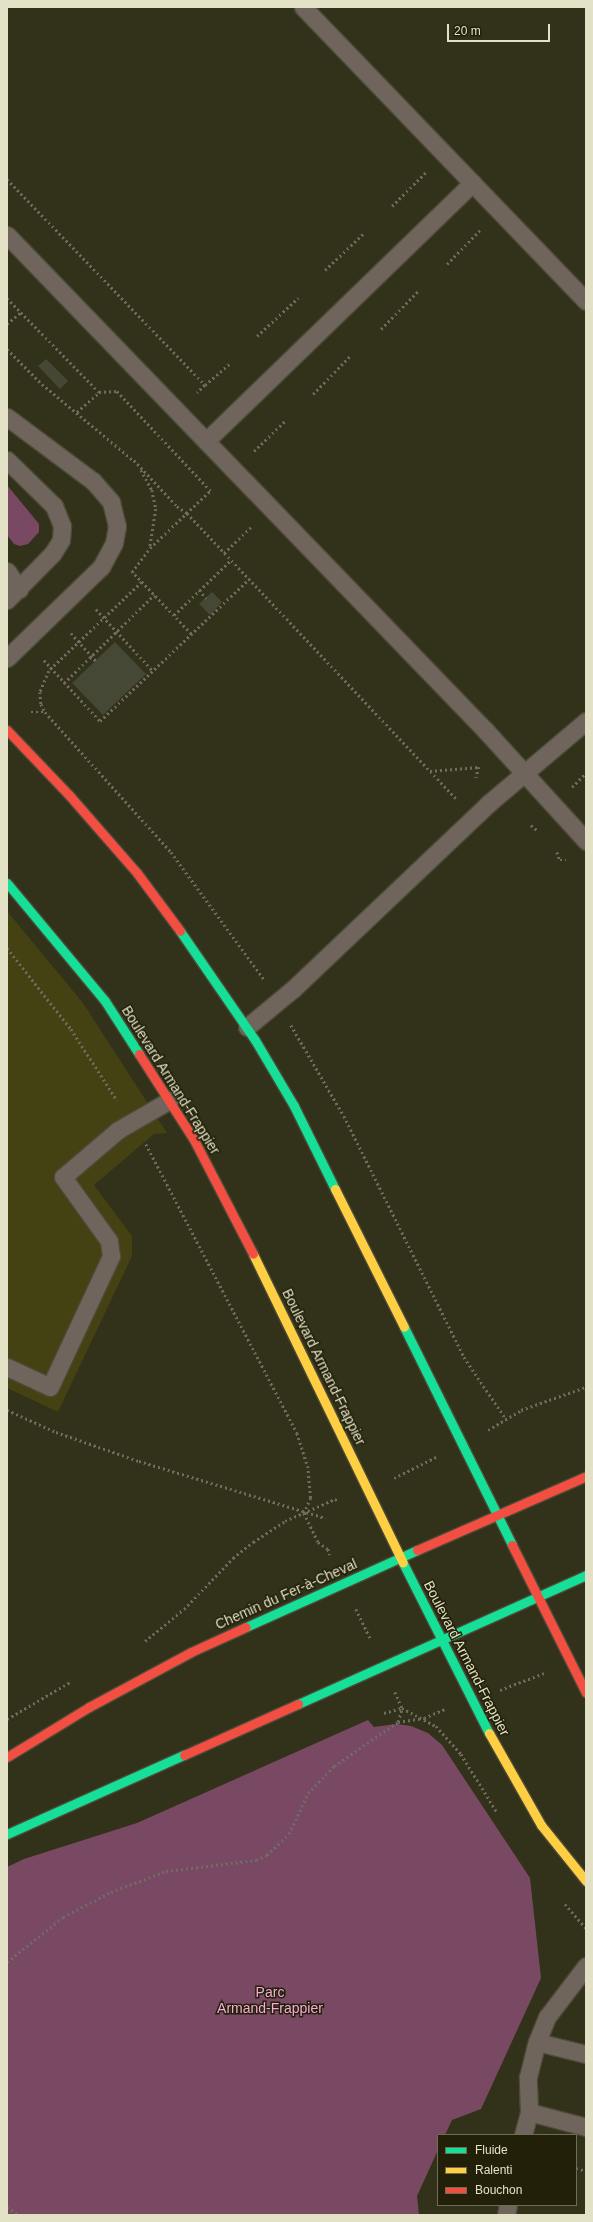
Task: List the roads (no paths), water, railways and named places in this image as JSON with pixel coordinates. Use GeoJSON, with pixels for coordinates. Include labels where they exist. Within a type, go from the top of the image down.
{"type":"FeatureCollection","features":[{"type":"Feature","properties":{"kind":"street"},"geometry":{"type":"LineString","coordinates":[[7,730],[79,806],[138,873],[198,954],[247,1027],[294,1106],[586,1693]]}},
{"type":"Feature","properties":{"kind":"street","name":"Boulevard Armand-Frappier"},"geometry":{"type":"LineString","coordinates":[[7,883],[105,1001],[170,1100],[194,1140],[247,1241],[441,1641],[523,1797],[559,1850],[586,1881]]}},
{"type":"Feature","properties":{"kind":"street","name":"Chemin du Fer-à-Cheval"},"geometry":{"type":"LineString","coordinates":[[7,1757],[89,1707],[191,1652],[586,1476]]}},
{"type":"Feature","properties":{"kind":"street"},"geometry":{"type":"LineString","coordinates":[[7,1834],[586,1575]]}},
{"type":"Feature","properties":{"kind":"lane"},"geometry":{"type":"LineString","coordinates":[[303,7],[586,301]]}},
{"type":"Feature","properties":{"kind":"lane"},"geometry":{"type":"LineString","coordinates":[[206,441],[472,184]]}},
{"type":"Feature","properties":{"kind":"lane"},"geometry":{"type":"LineString","coordinates":[[7,235],[206,441],[586,841]]}},
{"type":"Feature","properties":{"kind":"lane"},"geometry":{"type":"LineString","coordinates":[[7,417],[97,485],[111,502],[117,526],[114,542],[101,567],[7,658]]}},
{"type":"Feature","properties":{"kind":"lane"},"geometry":{"type":"LineString","coordinates":[[7,460],[54,506],[62,526],[61,540],[53,553],[13,594]]}},
{"type":"Feature","properties":{"kind":"lane"},"geometry":{"type":"LineString","coordinates":[[7,571],[13,594]]}},
{"type":"Feature","properties":{"kind":"lane"},"geometry":{"type":"LineString","coordinates":[[247,1027],[293,989],[489,804],[586,721]]}},
{"type":"Feature","properties":{"kind":"lane"},"geometry":{"type":"LineString","coordinates":[[7,1367],[50,1387],[111,1256],[109,1241],[63,1176],[118,1130],[170,1100]]}},
{"type":"Feature","properties":{"kind":"lane"},"geometry":{"type":"LineString","coordinates":[[523,2134],[528,2112],[528,2077],[537,2042],[547,2016],[586,1966]]}},
{"type":"Feature","properties":{"kind":"lane"},"geometry":{"type":"LineString","coordinates":[[537,2042],[586,2054]]}},
{"type":"Feature","properties":{"kind":"lane"},"geometry":{"type":"LineString","coordinates":[[528,2112],[586,2128]]}},
{"type":"Feature","properties":{"kind":"park label","name":"Parc Armand-Frappier"},"geometry":{"type":"Point","coordinates":[270,2000]}}]}
